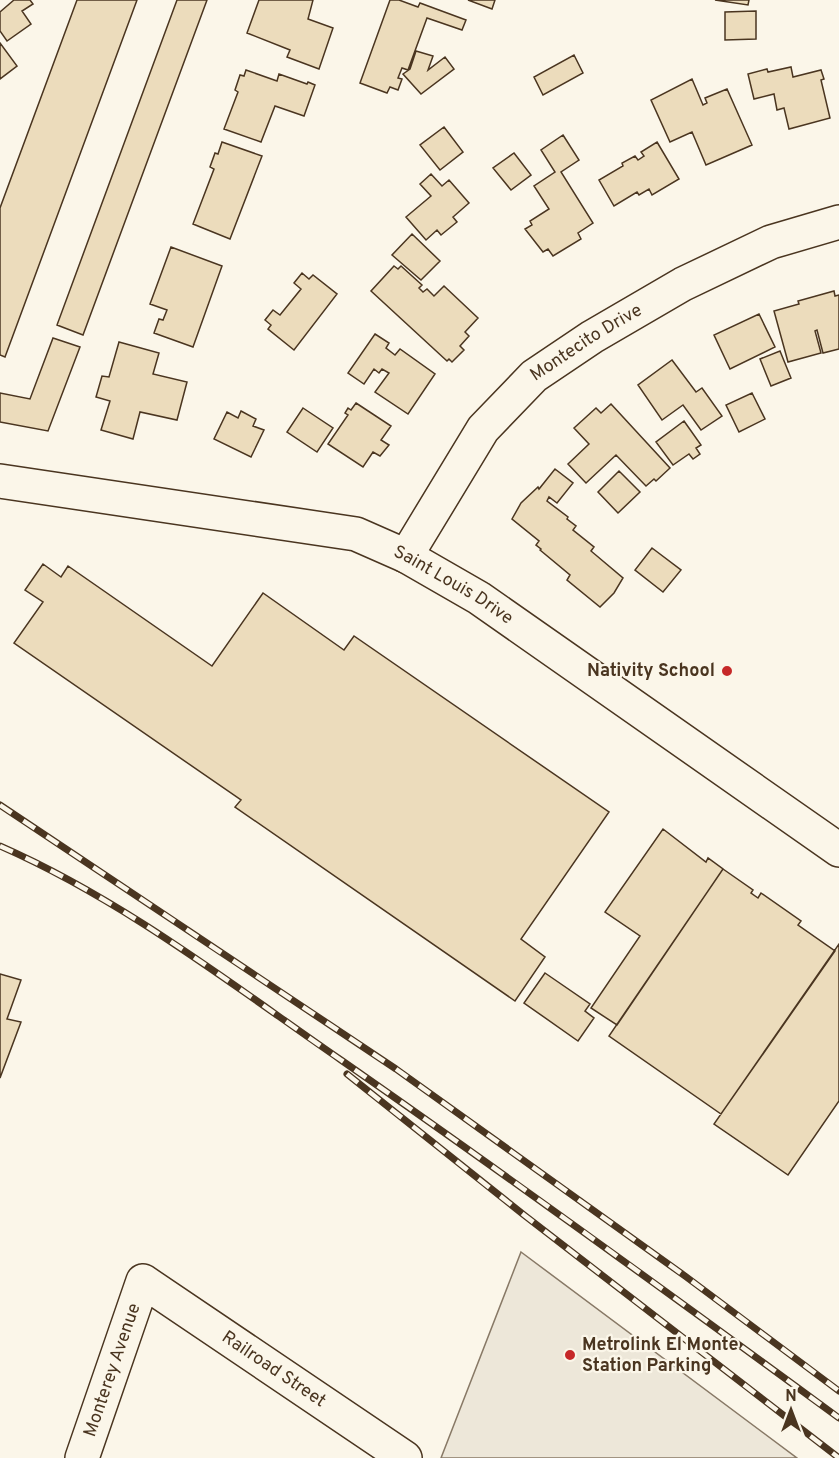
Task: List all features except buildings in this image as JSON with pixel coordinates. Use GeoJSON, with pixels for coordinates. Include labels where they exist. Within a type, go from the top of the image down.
{"type":"FeatureCollection","features":[{"type":"Feature","properties":{"kind":"street","name":"Montecito Drive"},"geometry":{"type":"LineString","coordinates":[[406,556],[483,429],[534,376],[592,337],[683,284],[771,242],[839,222]]}},
{"type":"Feature","properties":{"kind":"street","name":"Saint Louis Drive"},"geometry":{"type":"LineString","coordinates":[[0,481],[356,534],[406,556],[479,598],[839,850]]}},
{"type":"Feature","properties":{"kind":"street","name":"Monterey Avenue"},"geometry":{"type":"LineString","coordinates":[[82,1458],[143,1281]]}},
{"type":"Feature","properties":{"kind":"street","name":"Railroad Street"},"geometry":{"type":"LineString","coordinates":[[143,1281],[405,1458]]}},
{"type":"Feature","properties":{"kind":"shaded area","name":"Metrolink El Monte Station Parking"},"geometry":{"type":"Polygon","coordinates":[[[521,1252],[797,1458],[441,1458],[521,1252]]]}},
{"type":"Feature","properties":{"kind":"railway"},"geometry":{"type":"LineString","coordinates":[[0,805],[396,1069],[685,1276],[839,1391]]}},
{"type":"Feature","properties":{"kind":"railway"},"geometry":{"type":"LineString","coordinates":[[0,846],[90,892],[133,917],[217,973],[529,1193],[839,1418]]}},
{"type":"Feature","properties":{"kind":"railway"},"geometry":{"type":"LineString","coordinates":[[347,1074],[524,1215],[839,1458]]}},
{"type":"Feature","properties":{"kind":"place","name":"Nativity School"},"geometry":{"type":"Point","coordinates":[727,671]}},
{"type":"Feature","properties":{"kind":"place","name":"Metrolink El Monte Station Parking"},"geometry":{"type":"Point","coordinates":[570,1355]}}]}
